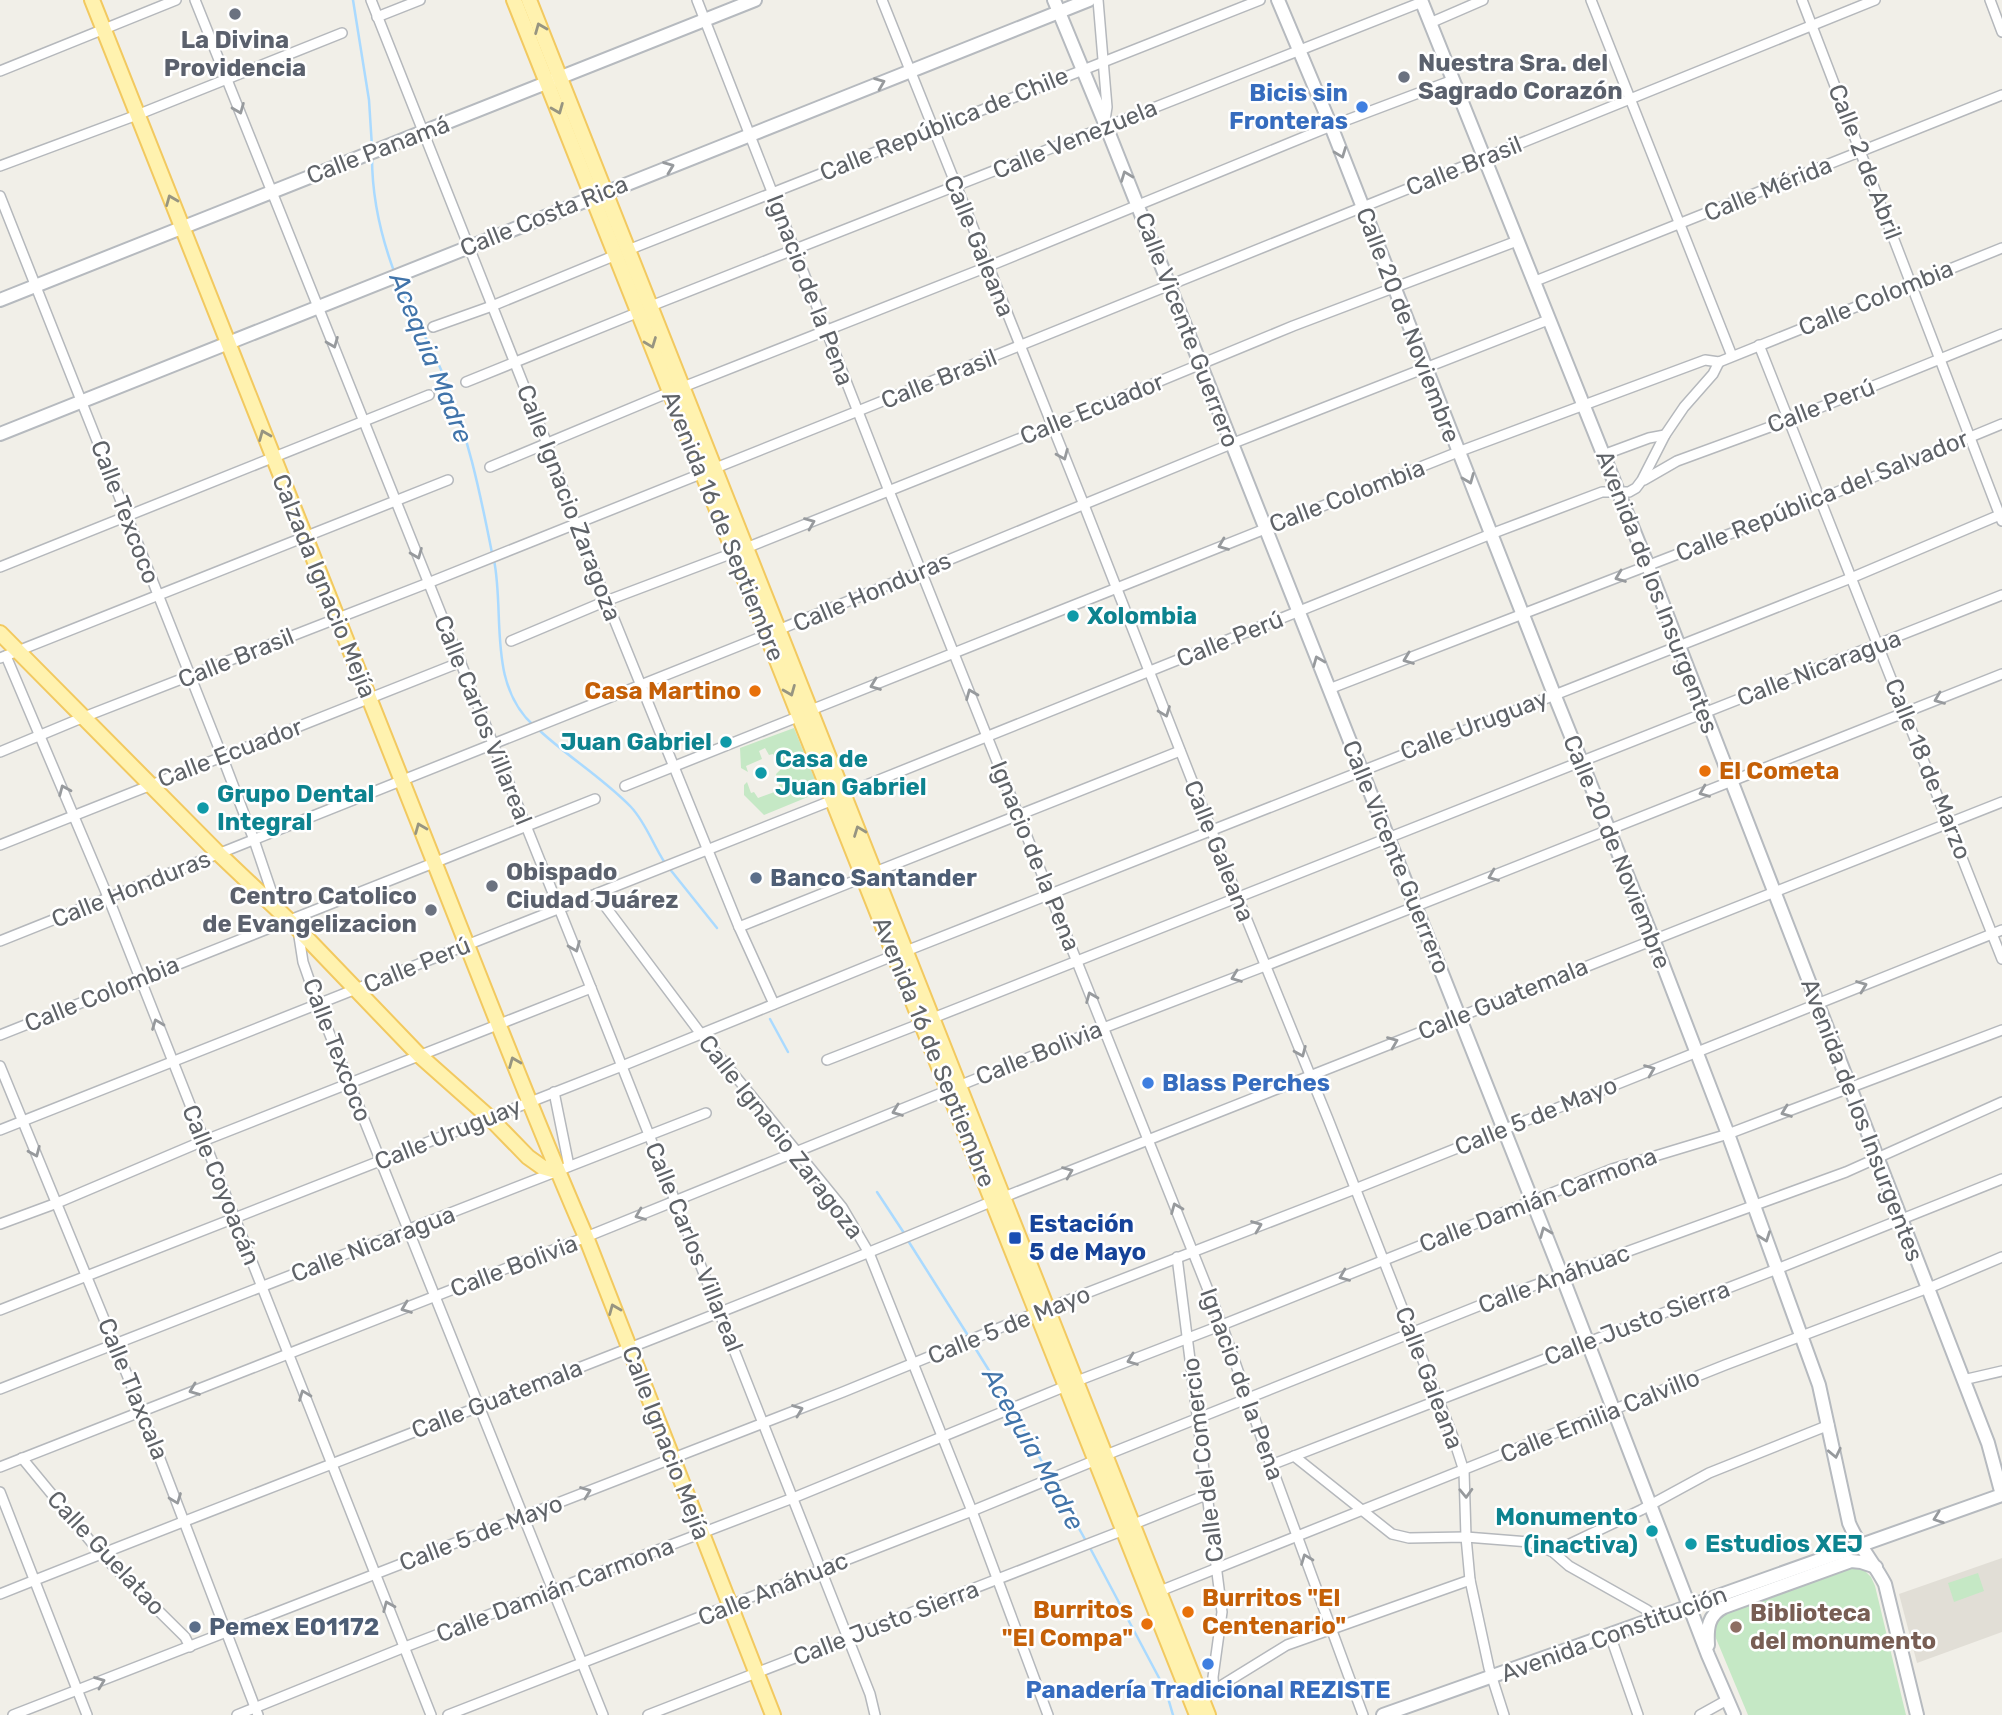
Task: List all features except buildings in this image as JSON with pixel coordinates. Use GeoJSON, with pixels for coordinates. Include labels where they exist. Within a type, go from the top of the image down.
{"type":"FeatureCollection","features":[{"type":"Feature","properties":{"kind":"main road","name":"Calzada Ignacio Mejía"},"geometry":{"type":"LineString","coordinates":[[92,0],[466,945],[531,1101],[563,1169]]}},
{"type":"Feature","properties":{"kind":"main road","name":"Avenida 16 de Septiembre"},"geometry":{"type":"LineString","coordinates":[[514,0],[554,80]]}},
{"type":"Feature","properties":{"kind":"main road","name":"Avenida 16 de Septiembre"},"geometry":{"type":"LineString","coordinates":[[529,0],[554,80],[1129,1527],[1197,1715]]}},
{"type":"Feature","properties":{"kind":"main road","name":"Calle Panamá"},"geometry":{"type":"LineString","coordinates":[[0,300],[755,0]]}},
{"type":"Feature","properties":{"kind":"main road","name":"Calle Costa Rica"},"geometry":{"type":"LineString","coordinates":[[0,434],[910,72],[1056,6],[1089,0]]}},
{"type":"Feature","properties":{"kind":"main road","name":"Calle 20 de Noviembre"},"geometry":{"type":"LineString","coordinates":[[1278,0],[1331,126],[1653,939],[1754,1205],[1819,1385],[1849,1523],[1861,1546],[1877,1567],[1893,1611],[1917,1715]]}},
{"type":"Feature","properties":{"kind":"main road","name":"Avenida de los Insurgentes"},"geometry":{"type":"LineString","coordinates":[[1421,1],[1648,566],[1926,1288],[1998,1465],[2002,1495]]}},
{"type":"Feature","properties":{"kind":"main road","name":"Calle Vicente Guerrero"},"geometry":{"type":"LineString","coordinates":[[1056,6],[1416,906],[1689,1607],[1734,1715]]}},
{"type":"Feature","properties":{"kind":"main road"},"geometry":{"type":"LineString","coordinates":[[0,633],[8,655],[84,716],[219,854],[294,925],[419,1055],[528,1157],[542,1167],[563,1169]]}},
{"type":"Feature","properties":{"kind":"main road","name":"Calle Ignacio Mejía"},"geometry":{"type":"LineString","coordinates":[[563,1169],[586,1237],[773,1715]]}},
{"type":"Feature","properties":{"kind":"main road","name":"Avenida Constitución"},"geometry":{"type":"LineString","coordinates":[[1383,1715],[2002,1495]]}},
{"type":"Feature","properties":{"kind":"main road","name":"Avenida 16 de Septiembre"},"geometry":{"type":"LineString","coordinates":[[1129,1527],[1207,1693],[1208,1715]]}},
{"type":"Feature","properties":{"kind":"main road"},"geometry":{"type":"LineString","coordinates":[[1708,1655],[1707,1628],[1717,1611],[1851,1561],[1877,1567]]}},
{"type":"Feature","properties":{"kind":"street"},"geometry":{"type":"LineString","coordinates":[[0,71],[176,0]]}},
{"type":"Feature","properties":{"kind":"street","name":"Calle Carlos Villareal"},"geometry":{"type":"LineString","coordinates":[[195,0],[676,1201],[848,1638],[875,1715]]}},
{"type":"Feature","properties":{"kind":"street","name":"Calle Ignacio Zaragoza"},"geometry":{"type":"LineString","coordinates":[[371,0],[547,444],[575,523],[739,927],[767,1007]]}},
{"type":"Feature","properties":{"kind":"street"},"geometry":{"type":"LineString","coordinates":[[377,17],[419,0]]}},
{"type":"Feature","properties":{"kind":"street","name":"Ignacio de la Pena"},"geometry":{"type":"LineString","coordinates":[[696,0],[1222,1325],[1363,1715]]}},
{"type":"Feature","properties":{"kind":"street","name":"Calle Galeana"},"geometry":{"type":"LineString","coordinates":[[882,0],[1440,1401],[1464,1471],[1466,1537],[1471,1580],[1492,1678],[1504,1715]]}},
{"type":"Feature","properties":{"kind":"street"},"geometry":{"type":"LineString","coordinates":[[1098,0],[1107,107],[1105,124]]}},
{"type":"Feature","properties":{"kind":"street","name":"Calle República de Chile"},"geometry":{"type":"LineString","coordinates":[[433,327],[492,306],[1082,68],[1260,0]]}},
{"type":"Feature","properties":{"kind":"street"},"geometry":{"type":"LineString","coordinates":[[1430,23],[1483,0]]}},
{"type":"Feature","properties":{"kind":"street"},"geometry":{"type":"LineString","coordinates":[[1591,0],[1732,356]]}},
{"type":"Feature","properties":{"kind":"street","name":"Calle 2 de Abril"},"geometry":{"type":"LineString","coordinates":[[1802,0],[1862,151],[1938,360],[2001,517]]}},
{"type":"Feature","properties":{"kind":"street","name":"Calle Brasil"},"geometry":{"type":"LineString","coordinates":[[0,752],[84,716],[482,562],[1875,0]]}},
{"type":"Feature","properties":{"kind":"street"},"geometry":{"type":"LineString","coordinates":[[1990,0],[2002,32]]}},
{"type":"Feature","properties":{"kind":"street","name":"Calle Venezuela"},"geometry":{"type":"LineString","coordinates":[[466,383],[514,361],[956,187],[1105,124],[1421,1]]}},
{"type":"Feature","properties":{"kind":"street"},"geometry":{"type":"LineString","coordinates":[[0,166],[137,115],[342,33]]}},
{"type":"Feature","properties":{"kind":"street"},"geometry":{"type":"LineString","coordinates":[[490,467],[1331,126],[1453,80]]}},
{"type":"Feature","properties":{"kind":"street","name":"Calle Mérida"},"geometry":{"type":"LineString","coordinates":[[1533,282],[2002,95]]}},
{"type":"Feature","properties":{"kind":"street","name":"Calle Texcoco"},"geometry":{"type":"LineString","coordinates":[[0,196],[254,839],[276,907]]}},
{"type":"Feature","properties":{"kind":"street","name":"Calle Ecuador"},"geometry":{"type":"LineString","coordinates":[[511,641],[1517,241]]}},
{"type":"Feature","properties":{"kind":"street","name":"Calle Colombia"},"geometry":{"type":"LineString","coordinates":[[625,786],[1458,452],[1705,360],[1719,362],[2002,248]]}},
{"type":"Feature","properties":{"kind":"street","name":"Calle Honduras"},"geometry":{"type":"LineString","coordinates":[[0,941],[773,633],[1231,444],[1548,320]]}},
{"type":"Feature","properties":{"kind":"street","name":"Calle Perú"},"geometry":{"type":"LineString","coordinates":[[0,1130],[839,797],[1491,534],[1602,492],[1629,492],[1642,481],[1677,461],[2002,334]]}},
{"type":"Feature","properties":{"kind":"street","name":"Calle 18 de Marzo"},"geometry":{"type":"LineString","coordinates":[[1759,345],[1950,821],[2002,959]]}},
{"type":"Feature","properties":{"kind":"street"},"geometry":{"type":"LineString","coordinates":[[1642,481],[1665,435],[1684,407],[1713,374],[1719,362]]}},
{"type":"Feature","properties":{"kind":"street"},"geometry":{"type":"LineString","coordinates":[[0,567],[429,395]]}},
{"type":"Feature","properties":{"kind":"street","name":"Calle República del Salvador"},"geometry":{"type":"LineString","coordinates":[[1329,689],[1820,499],[2002,424]]}},
{"type":"Feature","properties":{"kind":"street"},"geometry":{"type":"LineString","coordinates":[[1603,454],[1665,435]]}},
{"type":"Feature","properties":{"kind":"street"},"geometry":{"type":"LineString","coordinates":[[8,655],[448,480]]}},
{"type":"Feature","properties":{"kind":"street","name":"Calle Uruguay"},"geometry":{"type":"LineString","coordinates":[[0,1310],[380,1162],[2001,517]]}},
{"type":"Feature","properties":{"kind":"street","name":"Calle Nicaragua"},"geometry":{"type":"LineString","coordinates":[[827,1060],[1704,712],[1879,646],[2002,595]]}},
{"type":"Feature","properties":{"kind":"street","name":"Calle Coyoacán"},"geometry":{"type":"LineString","coordinates":[[8,655],[108,897],[431,1715]]}},
{"type":"Feature","properties":{"kind":"street","name":"Calle Ecuador"},"geometry":{"type":"LineString","coordinates":[[0,845],[461,662]]}},
{"type":"Feature","properties":{"kind":"street","name":"Calle Bolivia"},"geometry":{"type":"LineString","coordinates":[[0,1467],[435,1297],[954,1087],[2002,674]]}},
{"type":"Feature","properties":{"kind":"street"},"geometry":{"type":"LineString","coordinates":[[739,927],[1180,751]]}},
{"type":"Feature","properties":{"kind":"street","name":"Calle Colombia"},"geometry":{"type":"LineString","coordinates":[[0,1035],[140,979],[294,925],[434,862],[595,799]]}},
{"type":"Feature","properties":{"kind":"street","name":"Calle Guatemala"},"geometry":{"type":"LineString","coordinates":[[0,1594],[720,1312],[1459,1015],[2002,802]]}},
{"type":"Feature","properties":{"kind":"street","name":"Calle Ignacio Zaragoza"},"geometry":{"type":"LineString","coordinates":[[596,894],[701,1034],[842,1207],[869,1253],[972,1511],[1048,1715]]}},
{"type":"Feature","properties":{"kind":"street","name":"Calle Texcoco"},"geometry":{"type":"LineString","coordinates":[[294,925],[318,1005],[603,1715]]}},
{"type":"Feature","properties":{"kind":"street","name":"Calle 5 de Mayo"},"geometry":{"type":"LineString","coordinates":[[13,1715],[764,1423],[2002,930]]}},
{"type":"Feature","properties":{"kind":"street"},"geometry":{"type":"LineString","coordinates":[[0,1224],[591,988]]}},
{"type":"Feature","properties":{"kind":"street","name":"Calle Damián Carmona"},"geometry":{"type":"LineString","coordinates":[[237,1715],[256,1712],[405,1647],[793,1498],[1072,1383],[1532,1200],[1653,1155],[1727,1134],[2002,1030]]}},
{"type":"Feature","properties":{"kind":"street","name":"Calle Tlaxcala"},"geometry":{"type":"LineString","coordinates":[[0,1066],[142,1411],[256,1712]]}},
{"type":"Feature","properties":{"kind":"street"},"geometry":{"type":"LineString","coordinates":[[554,1092],[563,1169]]}},
{"type":"Feature","properties":{"kind":"street","name":"Calle Anáhuac"},"geometry":{"type":"LineString","coordinates":[[448,1715],[972,1511],[1247,1397],[1413,1332],[1846,1172],[2002,1102]]}},
{"type":"Feature","properties":{"kind":"street","name":"Calle Nicaragua"},"geometry":{"type":"LineString","coordinates":[[0,1389],[706,1113]]}},
{"type":"Feature","properties":{"kind":"street","name":"Calle Justo Sierra"},"geometry":{"type":"LineString","coordinates":[[1271,1465],[2002,1179]]}},
{"type":"Feature","properties":{"kind":"street","name":"Calle del Comercio"},"geometry":{"type":"LineString","coordinates":[[1177,1257],[1222,1612],[1213,1677],[1207,1693]]}},
{"type":"Feature","properties":{"kind":"street","name":"Calle Emilia Calvillo"},"geometry":{"type":"LineString","coordinates":[[1160,1591],[2002,1257]]}},
{"type":"Feature","properties":{"kind":"street"},"geometry":{"type":"LineString","coordinates":[[1963,1380],[2002,1371]]}},
{"type":"Feature","properties":{"kind":"street"},"geometry":{"type":"LineString","coordinates":[[1553,1552],[1709,1473],[1829,1425]]}},
{"type":"Feature","properties":{"kind":"street"},"geometry":{"type":"LineString","coordinates":[[1294,1457],[1392,1534],[1400,1537],[1466,1537],[1530,1542],[1553,1552],[1569,1566],[1647,1609],[1657,1618]]}},
{"type":"Feature","properties":{"kind":"street","name":"Calle Guelatao"},"geometry":{"type":"LineString","coordinates":[[22,1458],[101,1555],[185,1637],[190,1647]]}},
{"type":"Feature","properties":{"kind":"street"},"geometry":{"type":"LineString","coordinates":[[0,1492],[87,1715]]}},
{"type":"Feature","properties":{"kind":"street","name":"Calle Justo Sierra"},"geometry":{"type":"LineString","coordinates":[[648,1715],[1081,1548],[1206,1495]]}},
{"type":"Feature","properties":{"kind":"street"},"geometry":{"type":"LineString","coordinates":[[1207,1693],[1230,1682],[1272,1653],[1471,1580]]}},
{"type":"Feature","properties":{"kind":"street"},"geometry":{"type":"LineString","coordinates":[[1610,1635],[1639,1715]]}},
{"type":"Feature","properties":{"kind":"street"},"geometry":{"type":"LineString","coordinates":[[1700,1715],[1727,1700]]}},
{"type":"Feature","properties":{"kind":"shaded area"},"geometry":{"type":"Polygon","coordinates":[[[2002,1558],[2002,1632],[1917,1663],[1899,1594],[2002,1558]]]}},
{"type":"Feature","properties":{"kind":"green space"},"geometry":{"type":"Polygon","coordinates":[[[794,728],[820,792],[764,815],[744,795],[744,785],[747,782],[751,793],[754,792],[758,798],[780,790],[776,774],[782,768],[778,759],[776,760],[773,754],[769,755],[765,748],[759,751],[762,759],[746,766],[748,772],[741,768],[740,748],[794,728]]]}},
{"type":"Feature","properties":{"kind":"green space"},"geometry":{"type":"Polygon","coordinates":[[[1847,1568],[1864,1570],[1875,1586],[1906,1715],[1748,1715],[1715,1636],[1715,1626],[1719,1618],[1724,1612],[1847,1568]]]}},
{"type":"Feature","properties":{"kind":"green space"},"geometry":{"type":"Polygon","coordinates":[[[1978,1573],[1984,1591],[1954,1602],[1948,1583],[1978,1573]]]}},
{"type":"Feature","properties":{"kind":"waterway","name":"Acequia Madre"},"geometry":{"type":"LineString","coordinates":[[353,0],[369,100],[372,147]]}},
{"type":"Feature","properties":{"kind":"waterway","name":"Acequia Madre"},"geometry":{"type":"LineString","coordinates":[[372,157],[378,217],[395,274]]}},
{"type":"Feature","properties":{"kind":"waterway","name":"Acequia Madre"},"geometry":{"type":"LineString","coordinates":[[398,280],[437,360],[459,416],[492,553]]}},
{"type":"Feature","properties":{"kind":"waterway","name":"Acequia Madre"},"geometry":{"type":"LineString","coordinates":[[494,560],[504,670],[509,690],[519,709],[534,726]]}},
{"type":"Feature","properties":{"kind":"waterway","name":"Acequia Madre"},"geometry":{"type":"LineString","coordinates":[[539,730],[631,807],[665,863]]}},
{"type":"Feature","properties":{"kind":"waterway","name":"Acequia Madre"},"geometry":{"type":"LineString","coordinates":[[669,868],[717,928]]}},
{"type":"Feature","properties":{"kind":"waterway","name":"Acequia Madre"},"geometry":{"type":"LineString","coordinates":[[770,1019],[788,1052]]}},
{"type":"Feature","properties":{"kind":"waterway","name":"Acequia Madre"},"geometry":{"type":"LineString","coordinates":[[877,1192],[904,1233]]}},
{"type":"Feature","properties":{"kind":"waterway","name":"Acequia Madre"},"geometry":{"type":"LineString","coordinates":[[907,1239],[969,1337]]}},
{"type":"Feature","properties":{"kind":"waterway","name":"Acequia Madre"},"geometry":{"type":"LineString","coordinates":[[972,1343],[1011,1406]]}},
{"type":"Feature","properties":{"kind":"waterway","name":"Acequia Madre"},"geometry":{"type":"LineString","coordinates":[[1014,1412],[1050,1476]]}},
{"type":"Feature","properties":{"kind":"waterway","name":"Acequia Madre"},"geometry":{"type":"LineString","coordinates":[[1053,1482],[1086,1541]]}},
{"type":"Feature","properties":{"kind":"waterway","name":"Acequia Madre"},"geometry":{"type":"LineString","coordinates":[[1089,1546],[1166,1691],[1173,1715]]}},
{"type":"Feature","properties":{"kind":"place","name":"La Divina Providencia"},"geometry":{"type":"Point","coordinates":[235,14]}},
{"type":"Feature","properties":{"kind":"place","name":"Nuestra Sra. del Sagrado Corazón"},"geometry":{"type":"Point","coordinates":[1404,77]}},
{"type":"Feature","properties":{"kind":"place","name":"Bicis sin Fronteras"},"geometry":{"type":"Point","coordinates":[1362,107]}},
{"type":"Feature","properties":{"kind":"place","name":"Xolombia"},"geometry":{"type":"Point","coordinates":[1073,616]}},
{"type":"Feature","properties":{"kind":"place","name":"Casa Martino"},"geometry":{"type":"Point","coordinates":[755,691]}},
{"type":"Feature","properties":{"kind":"place","name":"Juan Gabriel"},"geometry":{"type":"Point","coordinates":[726,742]}},
{"type":"Feature","properties":{"kind":"place","name":"El Cometa"},"geometry":{"type":"Point","coordinates":[1705,771]}},
{"type":"Feature","properties":{"kind":"place","name":"Casa de Juan Gabriel"},"geometry":{"type":"Point","coordinates":[761,773]}},
{"type":"Feature","properties":{"kind":"place","name":"Grupo Dental Integral"},"geometry":{"type":"Point","coordinates":[203,808]}},
{"type":"Feature","properties":{"kind":"place","name":"Banco Santander"},"geometry":{"type":"Point","coordinates":[756,878]}},
{"type":"Feature","properties":{"kind":"place","name":"Obispado Ciudad Juárez"},"geometry":{"type":"Point","coordinates":[492,886]}},
{"type":"Feature","properties":{"kind":"place","name":"Centro Catolico de Evangelizacion"},"geometry":{"type":"Point","coordinates":[431,910]}},
{"type":"Feature","properties":{"kind":"place","name":"Blass Perches"},"geometry":{"type":"Point","coordinates":[1148,1083]}},
{"type":"Feature","properties":{"kind":"place","name":"Estación 5 de Mayo"},"geometry":{"type":"Point","coordinates":[1015,1238]}},
{"type":"Feature","properties":{"kind":"place","name":"Monumento (inactiva)"},"geometry":{"type":"Point","coordinates":[1652,1531]}},
{"type":"Feature","properties":{"kind":"place","name":"Estudios XEJ"},"geometry":{"type":"Point","coordinates":[1691,1544]}},
{"type":"Feature","properties":{"kind":"place","name":"Burritos \"El Centenario\""},"geometry":{"type":"Point","coordinates":[1188,1612]}},
{"type":"Feature","properties":{"kind":"place","name":"Burritos \"El Compa\""},"geometry":{"type":"Point","coordinates":[1147,1624]}},
{"type":"Feature","properties":{"kind":"place","name":"Pemex E01172"},"geometry":{"type":"Point","coordinates":[195,1627]}},
{"type":"Feature","properties":{"kind":"place","name":"Biblioteca del monumento"},"geometry":{"type":"Point","coordinates":[1736,1627]}},
{"type":"Feature","properties":{"kind":"place","name":"Panadería Tradicional REZISTE"},"geometry":{"type":"Point","coordinates":[1208,1664]}}]}
